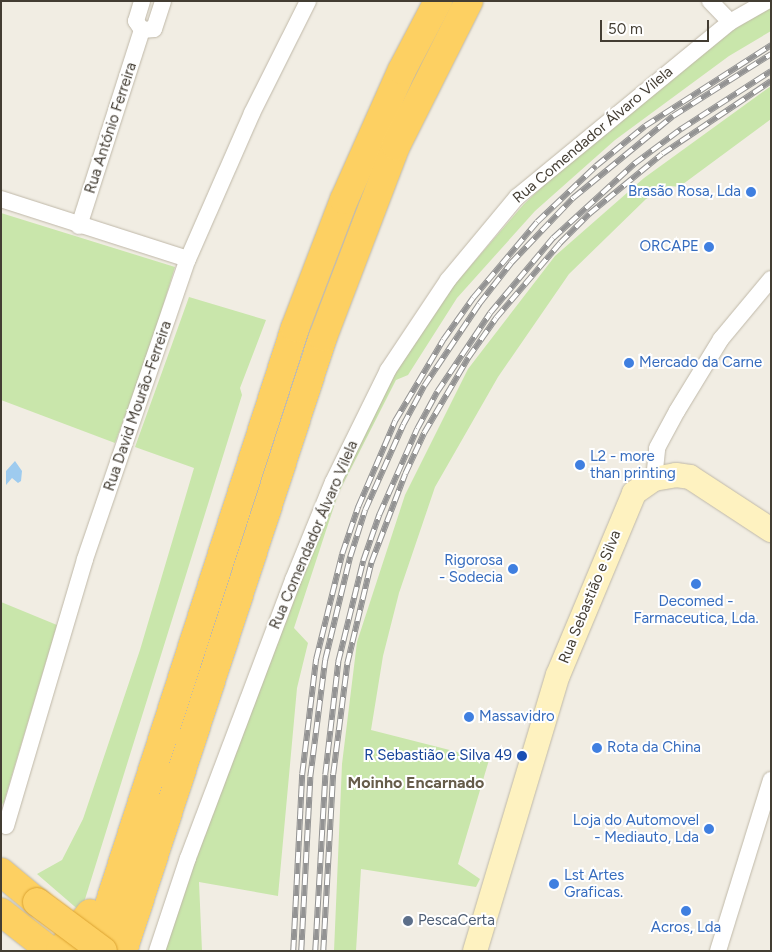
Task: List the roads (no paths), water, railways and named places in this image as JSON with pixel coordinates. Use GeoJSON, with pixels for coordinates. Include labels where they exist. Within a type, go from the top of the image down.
{"type":"FeatureCollection","features":[{"type":"Feature","properties":{"kind":"highway"},"geometry":{"type":"LineString","coordinates":[[373,135],[417,1]]}},
{"type":"Feature","properties":{"kind":"highway"},"geometry":{"type":"LineString","coordinates":[[94,951],[295,328],[373,135],[402,70],[438,1]]}},
{"type":"Feature","properties":{"kind":"highway"},"geometry":{"type":"LineString","coordinates":[[123,951],[326,328],[396,146],[469,1]]}},
{"type":"Feature","properties":{"kind":"highway"},"geometry":{"type":"LineString","coordinates":[[60,951],[84,923],[128,849]]}},
{"type":"Feature","properties":{"kind":"highway"},"geometry":{"type":"LineString","coordinates":[[8,878],[103,951]]}},
{"type":"Feature","properties":{"kind":"highway"},"geometry":{"type":"LineString","coordinates":[[1,912],[51,951]]}},
{"type":"Feature","properties":{"kind":"street","name":"Rua António Ferreira"},"geometry":{"type":"LineString","coordinates":[[80,226],[142,30],[136,21],[142,1]]}},
{"type":"Feature","properties":{"kind":"street"},"geometry":{"type":"LineString","coordinates":[[142,30],[154,29],[163,1]]}},
{"type":"Feature","properties":{"kind":"street","name":"Rua David Mourão-Ferreira"},"geometry":{"type":"LineString","coordinates":[[4,821],[85,559],[188,259],[252,113],[308,1]]}},
{"type":"Feature","properties":{"kind":"street"},"geometry":{"type":"LineString","coordinates":[[710,1],[730,22]]}},
{"type":"Feature","properties":{"kind":"street","name":"Rua Comendador Álvaro Vilela"},"geometry":{"type":"LineString","coordinates":[[157,951],[188,858],[293,580],[333,482],[388,370],[448,280],[517,198],[730,22],[767,1]]}},
{"type":"Feature","properties":{"kind":"street"},"geometry":{"type":"LineString","coordinates":[[1,199],[80,226],[188,259]]}},
{"type":"Feature","properties":{"kind":"street"},"geometry":{"type":"LineString","coordinates":[[771,279],[721,338],[681,403],[657,448],[654,479],[676,475],[690,477],[771,530]]}},
{"type":"Feature","properties":{"kind":"street","name":"Rua Sebastião e Silva"},"geometry":{"type":"LineString","coordinates":[[475,951],[560,670],[634,493],[654,479]]}},
{"type":"Feature","properties":{"kind":"street"},"geometry":{"type":"LineString","coordinates":[[718,951],[771,780]]}},
{"type":"Feature","properties":{"kind":"water"},"geometry":{"type":"Polygon","coordinates":[[[15,461],[22,471],[21,481],[18,483],[12,478],[6,485],[6,471],[15,461]]]}},
{"type":"Feature","properties":{"kind":"railway"},"geometry":{"type":"LineString","coordinates":[[293,951],[302,774],[316,659],[342,554],[358,507],[395,421],[443,340],[473,298],[537,222],[596,166],[645,126],[771,45]]}},
{"type":"Feature","properties":{"kind":"railway"},"geometry":{"type":"LineString","coordinates":[[301,951],[310,777],[325,660],[350,557],[365,510],[403,425],[424,386],[479,304],[511,263],[573,198],[673,116],[771,54]]}},
{"type":"Feature","properties":{"kind":"railway"},"geometry":{"type":"LineString","coordinates":[[315,951],[325,775],[338,662],[363,561],[379,515],[417,429],[437,392],[490,313],[553,238],[634,164],[681,129],[771,71]]}},
{"type":"Feature","properties":{"kind":"railway"},"geometry":{"type":"LineString","coordinates":[[323,951],[333,774],[347,664],[371,563],[405,474],[424,433],[468,358],[496,318],[560,243],[589,214],[662,154],[771,81]]}},
{"type":"Feature","properties":{"kind":"place","name":"Brasão Rosa, Lda"},"geometry":{"type":"Point","coordinates":[751,192]}},
{"type":"Feature","properties":{"kind":"place","name":"ORCAPE"},"geometry":{"type":"Point","coordinates":[709,247]}},
{"type":"Feature","properties":{"kind":"place","name":"Mercado da Carne"},"geometry":{"type":"Point","coordinates":[629,363]}},
{"type":"Feature","properties":{"kind":"place","name":"L2 - more than printing"},"geometry":{"type":"Point","coordinates":[580,465]}},
{"type":"Feature","properties":{"kind":"place","name":"Rigorosa - Sodecia"},"geometry":{"type":"Point","coordinates":[513,569]}},
{"type":"Feature","properties":{"kind":"place","name":"Decomed - Farmaceutica, Lda."},"geometry":{"type":"Point","coordinates":[696,584]}},
{"type":"Feature","properties":{"kind":"place","name":"Massavidro"},"geometry":{"type":"Point","coordinates":[469,717]}},
{"type":"Feature","properties":{"kind":"place","name":"Rota da China"},"geometry":{"type":"Point","coordinates":[597,748]}},
{"type":"Feature","properties":{"kind":"place","name":"R Sebastião e Silva 49"},"geometry":{"type":"Point","coordinates":[522,756]}},
{"type":"Feature","properties":{"kind":"place","name":"Loja do Automovel - Mediauto, Lda"},"geometry":{"type":"Point","coordinates":[709,829]}},
{"type":"Feature","properties":{"kind":"place","name":"Lst Artes Graficas."},"geometry":{"type":"Point","coordinates":[554,884]}},
{"type":"Feature","properties":{"kind":"place","name":"Acros, Lda"},"geometry":{"type":"Point","coordinates":[686,911]}},
{"type":"Feature","properties":{"kind":"place","name":"PescaCerta"},"geometry":{"type":"Point","coordinates":[408,921]}},
{"type":"Feature","properties":{"kind":"district","name":"Moinho Encarnado"},"geometry":{"type":"Point","coordinates":[416,783]}}]}
